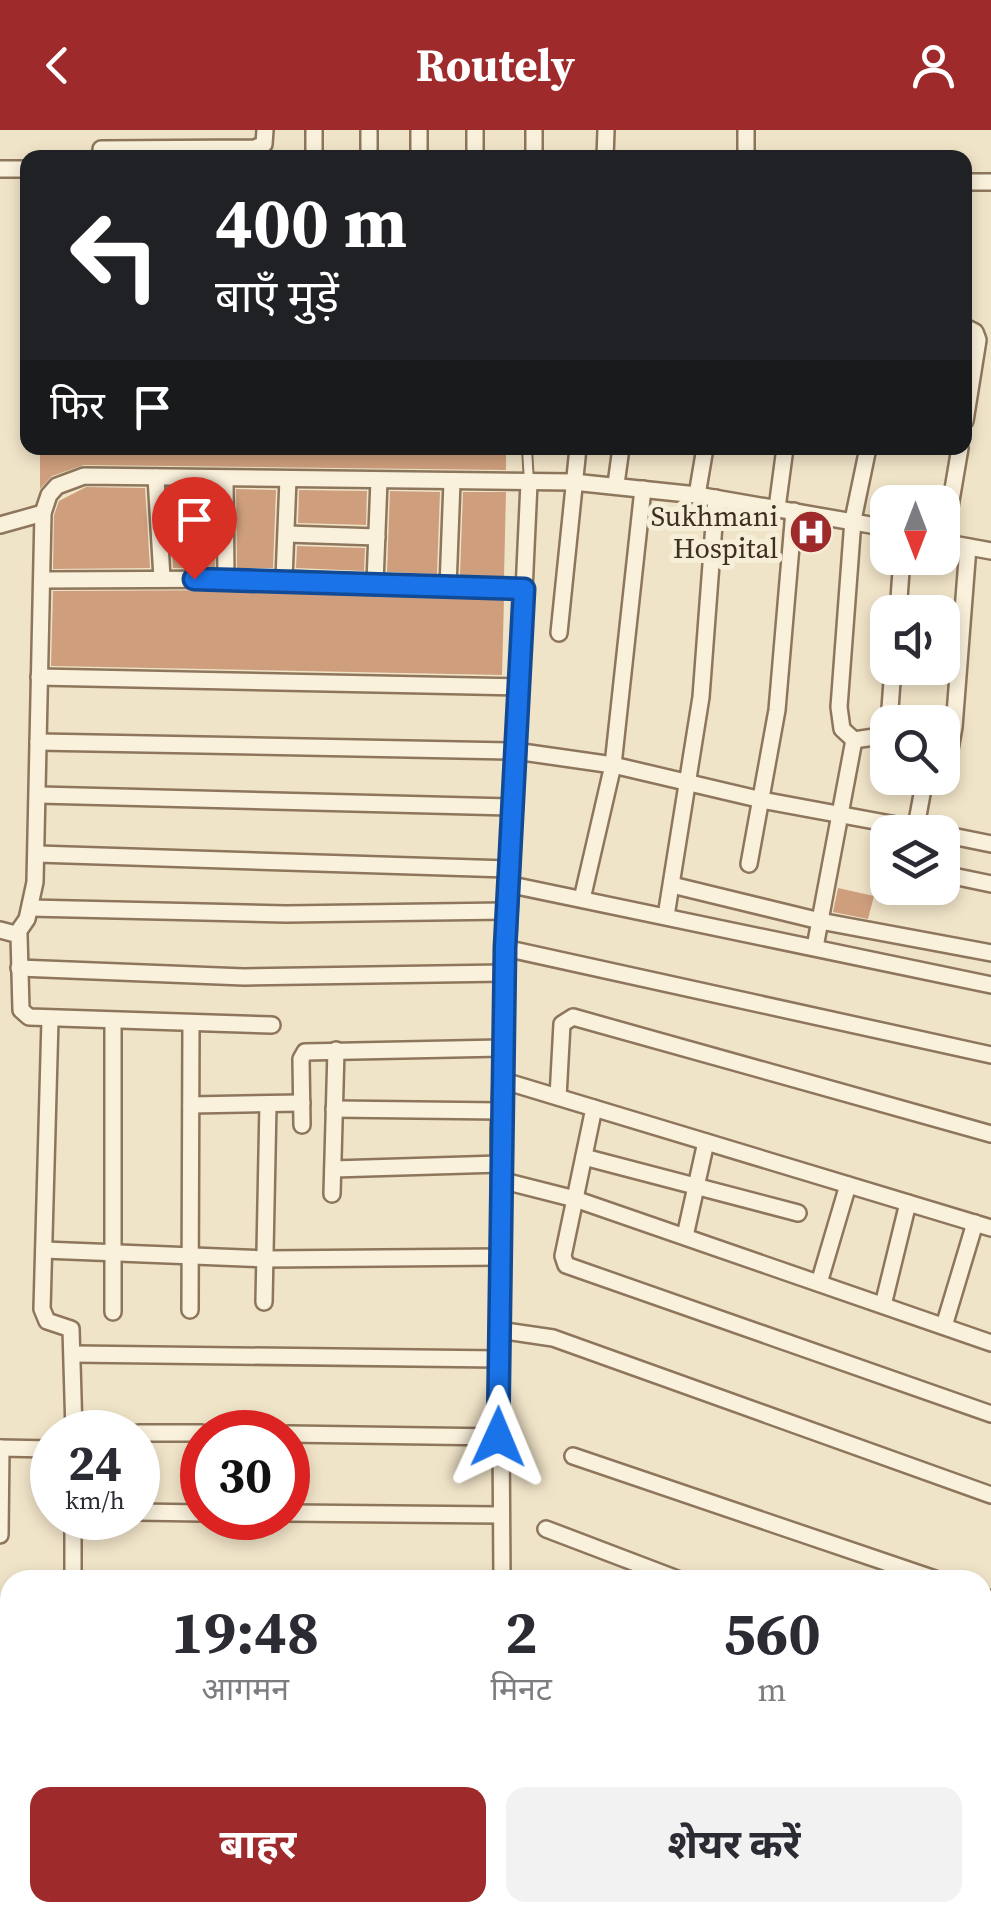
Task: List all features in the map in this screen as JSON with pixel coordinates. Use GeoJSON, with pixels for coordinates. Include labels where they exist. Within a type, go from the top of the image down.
{"type":"FeatureCollection","features":[{"type":"Feature","properties":{"kind":"street"},"geometry":{"type":"LineString","coordinates":[[154,148],[155,130]]}},
{"type":"Feature","properties":{"kind":"street"},"geometry":{"type":"LineString","coordinates":[[210,130],[210,148]]}},
{"type":"Feature","properties":{"kind":"street"},"geometry":{"type":"LineString","coordinates":[[133,150],[260,148],[265,130]]}},
{"type":"Feature","properties":{"kind":"street"},"geometry":{"type":"LineString","coordinates":[[369,130],[369,150]]}},
{"type":"Feature","properties":{"kind":"street"},"geometry":{"type":"LineString","coordinates":[[972,330],[978,340],[972,377]]}},
{"type":"Feature","properties":{"kind":"street"},"geometry":{"type":"LineString","coordinates":[[559,632],[577,455]]}},
{"type":"Feature","properties":{"kind":"street"},"geometry":{"type":"LineString","coordinates":[[616,484],[620,455]]}},
{"type":"Feature","properties":{"kind":"street"},"geometry":{"type":"LineString","coordinates":[[697,494],[704,455]]}},
{"type":"Feature","properties":{"kind":"street"},"geometry":{"type":"LineString","coordinates":[[749,864],[777,710],[785,455]]}},
{"type":"Feature","properties":{"kind":"street"},"geometry":{"type":"LineString","coordinates":[[854,740],[842,729],[839,707],[854,520],[867,455]]}},
{"type":"Feature","properties":{"kind":"street"},"geometry":{"type":"LineString","coordinates":[[953,485],[959,455]]}},
{"type":"Feature","properties":{"kind":"street"},"geometry":{"type":"LineString","coordinates":[[272,1025],[50,1020],[29,1017],[21,1010],[18,932],[30,908],[37,854],[43,514],[49,495],[72,480],[106,474],[225,480],[573,482],[697,494],[870,524]]}},
{"type":"Feature","properties":{"kind":"street"},"geometry":{"type":"LineString","coordinates":[[156,477],[162,578]]}},
{"type":"Feature","properties":{"kind":"street"},"geometry":{"type":"LineString","coordinates":[[284,579],[288,479]]}},
{"type":"Feature","properties":{"kind":"street"},"geometry":{"type":"LineString","coordinates":[[225,480],[226,579]]}},
{"type":"Feature","properties":{"kind":"street"},"geometry":{"type":"LineString","coordinates":[[375,583],[379,480]]}},
{"type":"Feature","properties":{"kind":"street"},"geometry":{"type":"LineString","coordinates":[[448,587],[452,482]]}},
{"type":"Feature","properties":{"kind":"street"},"geometry":{"type":"LineString","coordinates":[[502,1570],[498,1437],[500,1111],[506,911],[529,482]]}},
{"type":"Feature","properties":{"kind":"street"},"geometry":{"type":"LineString","coordinates":[[582,899],[612,766],[643,489]]}},
{"type":"Feature","properties":{"kind":"street"},"geometry":{"type":"LineString","coordinates":[[666,916],[689,782],[716,498]]}},
{"type":"Feature","properties":{"kind":"street"},"geometry":{"type":"LineString","coordinates":[[0,525],[43,514]]}},
{"type":"Feature","properties":{"kind":"street"},"geometry":{"type":"LineString","coordinates":[[287,534],[377,536]]}},
{"type":"Feature","properties":{"kind":"street"},"geometry":{"type":"LineString","coordinates":[[960,545],[991,550]]}},
{"type":"Feature","properties":{"kind":"street"},"geometry":{"type":"LineString","coordinates":[[956,705],[968,547]]}},
{"type":"Feature","properties":{"kind":"street"},"geometry":{"type":"LineString","coordinates":[[43,580],[284,579],[524,589]]}},
{"type":"Feature","properties":{"kind":"street"},"geometry":{"type":"LineString","coordinates":[[38,677],[519,687]]}},
{"type":"Feature","properties":{"kind":"street"},"geometry":{"type":"LineString","coordinates":[[854,740],[870,738]]}},
{"type":"Feature","properties":{"kind":"street"},"geometry":{"type":"LineString","coordinates":[[815,947],[854,740]]}},
{"type":"Feature","properties":{"kind":"street"},"geometry":{"type":"LineString","coordinates":[[38,742],[515,751],[612,766],[870,821]]}},
{"type":"Feature","properties":{"kind":"street"},"geometry":{"type":"LineString","coordinates":[[39,796],[512,808]]}},
{"type":"Feature","properties":{"kind":"street"},"geometry":{"type":"LineString","coordinates":[[960,838],[991,844]]}},
{"type":"Feature","properties":{"kind":"street"},"geometry":{"type":"LineString","coordinates":[[37,854],[508,877],[582,899],[991,985]]}},
{"type":"Feature","properties":{"kind":"street"},"geometry":{"type":"LineString","coordinates":[[960,878],[991,884]]}},
{"type":"Feature","properties":{"kind":"street"},"geometry":{"type":"LineString","coordinates":[[672,884],[820,921],[991,953]]}},
{"type":"Feature","properties":{"kind":"street"},"geometry":{"type":"LineString","coordinates":[[30,908],[286,914],[506,911]]}},
{"type":"Feature","properties":{"kind":"street"},"geometry":{"type":"LineString","coordinates":[[0,930],[18,932]]}},
{"type":"Feature","properties":{"kind":"street"},"geometry":{"type":"LineString","coordinates":[[505,948],[991,1055]]}},
{"type":"Feature","properties":{"kind":"street"},"geometry":{"type":"LineString","coordinates":[[19,968],[244,976],[504,973]]}},
{"type":"Feature","properties":{"kind":"street"},"geometry":{"type":"LineString","coordinates":[[558,1098],[562,1024],[573,1018],[991,1134]]}},
{"type":"Feature","properties":{"kind":"street"},"geometry":{"type":"LineString","coordinates":[[50,1020],[44,1316],[51,1323],[69,1326],[74,1354],[74,1410]]}},
{"type":"Feature","properties":{"kind":"street"},"geometry":{"type":"LineString","coordinates":[[113,1022],[113,1312]]}},
{"type":"Feature","properties":{"kind":"street"},"geometry":{"type":"LineString","coordinates":[[190,1310],[191,1023]]}},
{"type":"Feature","properties":{"kind":"street"},"geometry":{"type":"LineString","coordinates":[[302,1125],[302,1056],[336,1050],[502,1048]]}},
{"type":"Feature","properties":{"kind":"street"},"geometry":{"type":"LineString","coordinates":[[332,1194],[336,1050]]}},
{"type":"Feature","properties":{"kind":"street"},"geometry":{"type":"LineString","coordinates":[[501,1080],[983,1225],[944,1326]]}},
{"type":"Feature","properties":{"kind":"street"},"geometry":{"type":"LineString","coordinates":[[191,1104],[302,1103]]}},
{"type":"Feature","properties":{"kind":"street"},"geometry":{"type":"LineString","coordinates":[[264,1302],[268,1104]]}},
{"type":"Feature","properties":{"kind":"street"},"geometry":{"type":"LineString","coordinates":[[334,1108],[500,1111]]}},
{"type":"Feature","properties":{"kind":"street"},"geometry":{"type":"LineString","coordinates":[[594,1108],[563,1256],[570,1267],[991,1414]]}},
{"type":"Feature","properties":{"kind":"street"},"geometry":{"type":"LineString","coordinates":[[685,1236],[706,1142]]}},
{"type":"Feature","properties":{"kind":"street"},"geometry":{"type":"LineString","coordinates":[[584,1157],[798,1213]]}},
{"type":"Feature","properties":{"kind":"street"},"geometry":{"type":"LineString","coordinates":[[333,1169],[500,1172],[991,1343]]}},
{"type":"Feature","properties":{"kind":"street"},"geometry":{"type":"LineString","coordinates":[[820,1283],[848,1185]]}},
{"type":"Feature","properties":{"kind":"street"},"geometry":{"type":"LineString","coordinates":[[883,1305],[908,1203]]}},
{"type":"Feature","properties":{"kind":"street"},"geometry":{"type":"LineString","coordinates":[[44,1250],[266,1259],[500,1257]]}},
{"type":"Feature","properties":{"kind":"street"},"geometry":{"type":"LineString","coordinates":[[500,1330],[553,1338],[991,1495]]}},
{"type":"Feature","properties":{"kind":"street"},"geometry":{"type":"LineString","coordinates":[[74,1354],[499,1359]]}},
{"type":"Feature","properties":{"kind":"street"},"geometry":{"type":"LineString","coordinates":[[310,1434],[498,1437]]}},
{"type":"Feature","properties":{"kind":"street"},"geometry":{"type":"LineString","coordinates":[[0,1535],[0,1448],[30,1448]]}},
{"type":"Feature","properties":{"kind":"street"},"geometry":{"type":"LineString","coordinates":[[573,1456],[909,1570]]}},
{"type":"Feature","properties":{"kind":"street"},"geometry":{"type":"LineString","coordinates":[[310,1513],[500,1515]]}},
{"type":"Feature","properties":{"kind":"street"},"geometry":{"type":"LineString","coordinates":[[546,1529],[654,1570]]}},
{"type":"Feature","properties":{"kind":"street"},"geometry":{"type":"LineString","coordinates":[[74,1540],[74,1570]]}},
{"type":"Feature","properties":{"kind":"lane"},"geometry":{"type":"LineString","coordinates":[[527,455],[529,482]]}},
{"type":"Feature","properties":{"kind":"building"},"geometry":{"type":"Polygon","coordinates":[[[40,455],[506,455],[506,470],[84,465],[52,476],[40,489],[40,455]]]}},
{"type":"Feature","properties":{"kind":"building"},"geometry":{"type":"Polygon","coordinates":[[[86,487],[145,488],[150,568],[53,569],[54,515],[59,501],[86,487]]]}},
{"type":"Feature","properties":{"kind":"building"},"geometry":{"type":"Polygon","coordinates":[[[168,488],[214,489],[215,568],[173,568],[168,488]]]}},
{"type":"Feature","properties":{"kind":"building"},"geometry":{"type":"Polygon","coordinates":[[[236,489],[276,490],[273,568],[237,568],[236,489]]]}},
{"type":"Feature","properties":{"kind":"building"},"geometry":{"type":"Polygon","coordinates":[[[299,490],[367,491],[366,525],[298,523],[299,490]]]}},
{"type":"Feature","properties":{"kind":"building"},"geometry":{"type":"Polygon","coordinates":[[[390,491],[440,492],[437,574],[387,572],[390,491]]]}},
{"type":"Feature","properties":{"kind":"building"},"geometry":{"type":"Polygon","coordinates":[[[463,492],[506,492],[504,577],[460,575],[463,492]]]}},
{"type":"Feature","properties":{"kind":"building"},"geometry":{"type":"Polygon","coordinates":[[[297,546],[365,548],[364,571],[296,568],[297,546]]]}},
{"type":"Feature","properties":{"kind":"building"},"geometry":{"type":"Polygon","coordinates":[[[284,590],[504,599],[502,675],[51,666],[53,591],[284,590]]]}},
{"type":"Feature","properties":{"kind":"building"},"geometry":{"type":"Polygon","coordinates":[[[838,888],[870,895],[868,919],[833,912],[838,888]]]}},
{"type":"Feature","properties":{"kind":"place","name":"Sukhmani Hospital"},"geometry":{"type":"Point","coordinates":[811,532]}},
{"type":"Feature","properties":{"kind":"route"},"geometry":{"type":"LineString","coordinates":[[194,579],[524,589],[505,948],[498,1437]]}}]}
